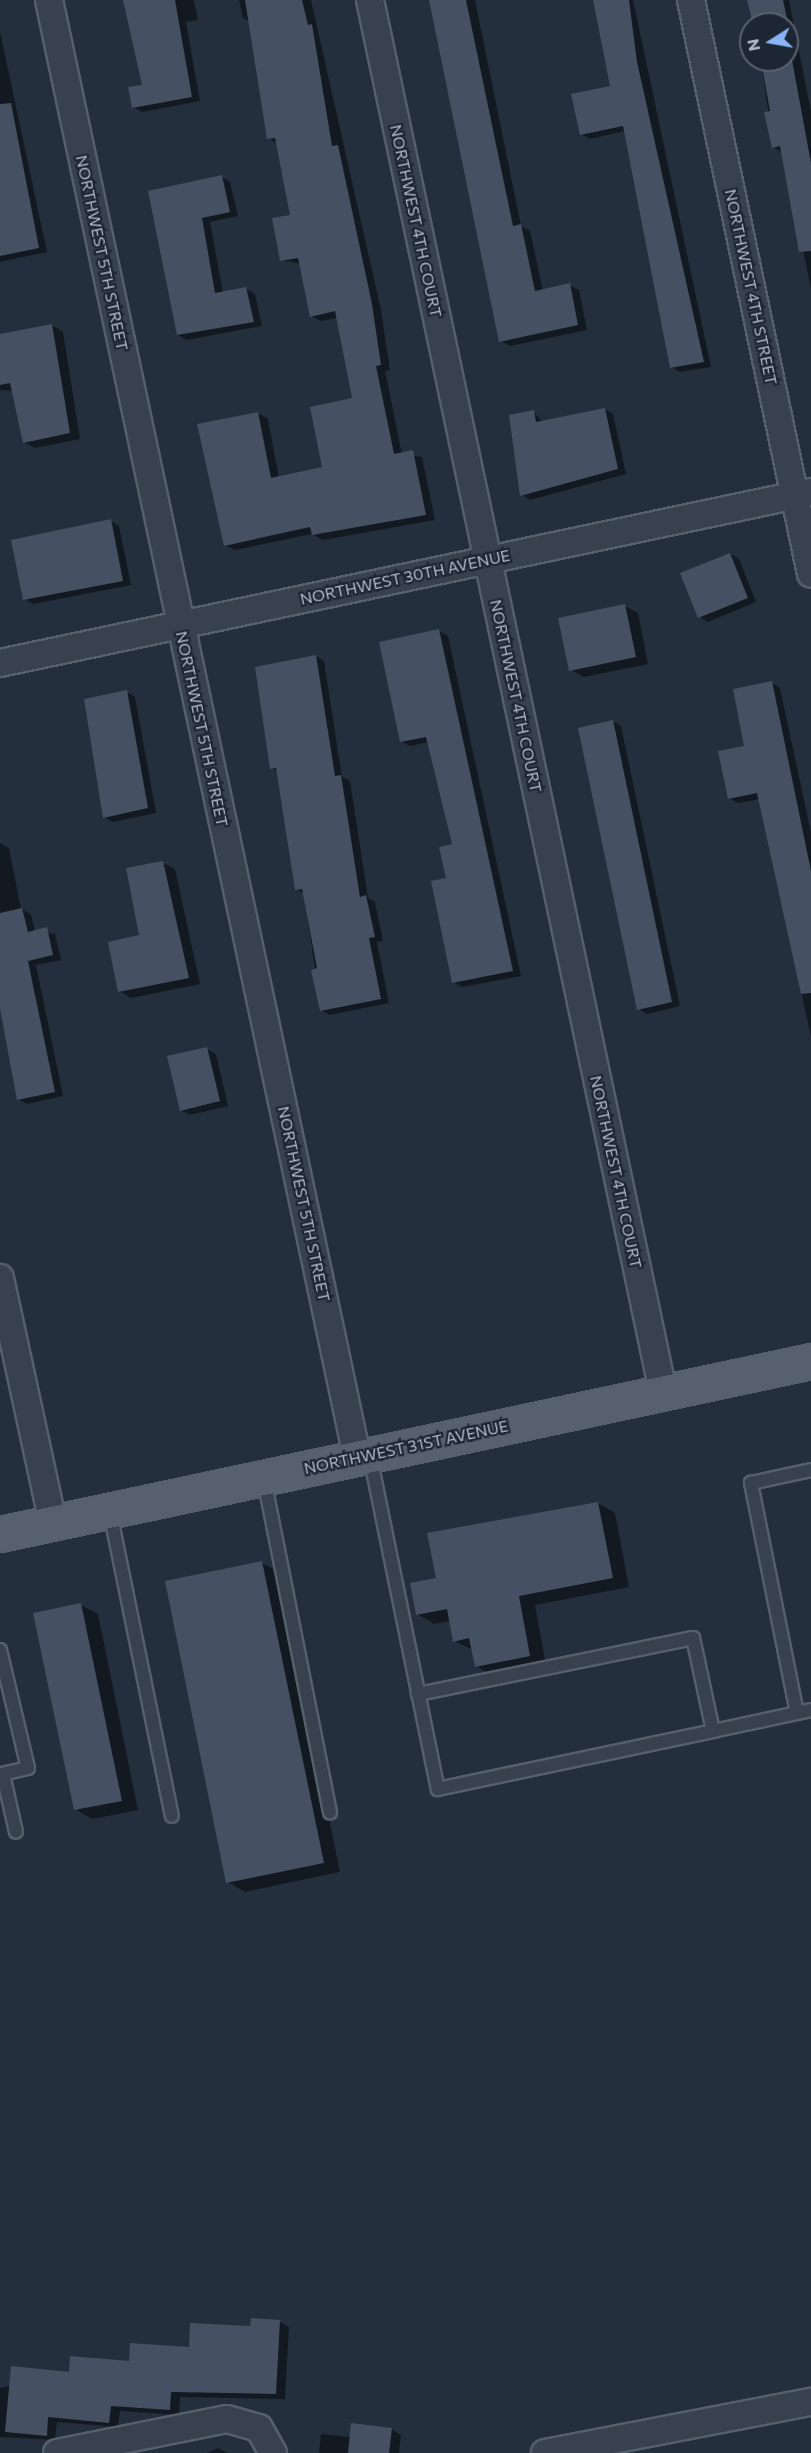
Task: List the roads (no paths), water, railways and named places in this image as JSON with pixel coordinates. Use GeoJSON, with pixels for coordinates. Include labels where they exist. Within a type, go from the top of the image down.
{"type":"FeatureCollection","features":[{"type":"Feature","properties":{"kind":"main road","name":"NORTHWEST 31ST AVENUE"},"geometry":{"type":"LineString","coordinates":[[0,1534],[811,1361]]}},
{"type":"Feature","properties":{"kind":"street","name":"NORTHWEST 5TH STREET"},"geometry":{"type":"LineString","coordinates":[[49,0],[180,626],[364,1456]]}},
{"type":"Feature","properties":{"kind":"street","name":"NORTHWEST 4TH COURT"},"geometry":{"type":"LineString","coordinates":[[370,0],[663,1392]]}},
{"type":"Feature","properties":{"kind":"street","name":"NORTHWEST 4TH STREET"},"geometry":{"type":"LineString","coordinates":[[691,0],[803,494],[811,574]]}},
{"type":"Feature","properties":{"kind":"street","name":"NORTHWEST 30TH AVENUE"},"geometry":{"type":"LineString","coordinates":[[0,663],[803,494]]}},
{"type":"Feature","properties":{"kind":"street"},"geometry":{"type":"LineString","coordinates":[[0,1278],[3,1309],[53,1523]]}},
{"type":"Feature","properties":{"kind":"street"},"geometry":{"type":"LineString","coordinates":[[545,2453],[811,2402]]}},
{"type":"Feature","properties":{"kind":"street"},"geometry":{"type":"LineString","coordinates":[[57,2453],[228,2420],[259,2428],[273,2453]]}},
{"type":"Feature","properties":{"kind":"lane"},"geometry":{"type":"LineString","coordinates":[[364,1456],[438,1789],[811,1710]]}},
{"type":"Feature","properties":{"kind":"lane"},"geometry":{"type":"LineString","coordinates":[[797,1713],[751,1483],[811,1470]]}},
{"type":"Feature","properties":{"kind":"lane"},"geometry":{"type":"LineString","coordinates":[[264,1478],[330,1813]]}},
{"type":"Feature","properties":{"kind":"lane"},"geometry":{"type":"LineString","coordinates":[[110,1510],[172,1816]]}},
{"type":"Feature","properties":{"kind":"lane"},"geometry":{"type":"LineString","coordinates":[[418,1694],[693,1638],[713,1731]]}},
{"type":"Feature","properties":{"kind":"lane"},"geometry":{"type":"LineString","coordinates":[[0,1650],[28,1768],[3,1774],[16,1832]]}}]}
